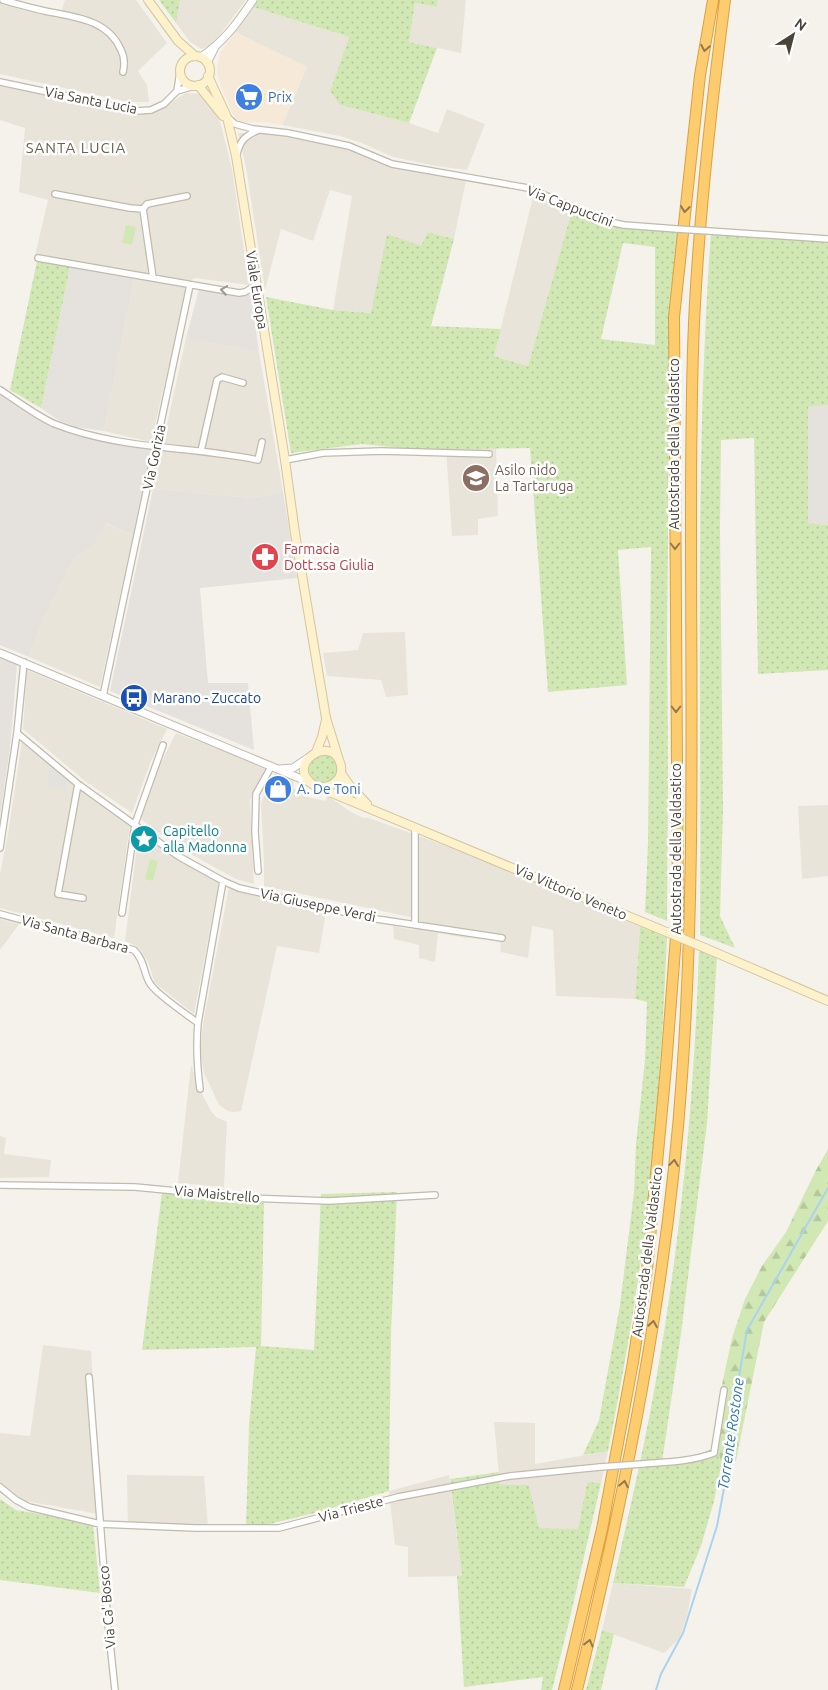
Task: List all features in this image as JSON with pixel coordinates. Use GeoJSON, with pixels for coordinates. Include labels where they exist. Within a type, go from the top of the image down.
{"type":"FeatureCollection","features":[{"type":"Feature","properties":{"kind":"highway","name":"Autostrada della Valdastico"},"geometry":{"type":"LineString","coordinates":[[564,1690],[602,1529],[633,1362],[647,1270],[666,1067],[678,910],[674,317],[700,74],[713,0]]}},
{"type":"Feature","properties":{"kind":"highway","name":"Autostrada della Valdastico"},"geometry":{"type":"LineString","coordinates":[[577,1690],[618,1514],[647,1368],[663,1259],[682,1078],[690,890],[691,493],[694,323],[710,130],[725,0]]}},
{"type":"Feature","properties":{"kind":"main road"},"geometry":{"type":"LineString","coordinates":[[148,0],[178,41],[209,67],[208,76],[203,83],[196,86],[186,83],[180,72],[183,62],[178,41]]}},
{"type":"Feature","properties":{"kind":"main road"},"geometry":{"type":"LineString","coordinates":[[183,62],[191,56],[201,59]]}},
{"type":"Feature","properties":{"kind":"main road","name":"Viale Europa"},"geometry":{"type":"LineString","coordinates":[[208,76],[227,119],[236,156],[326,718],[339,760]]}},
{"type":"Feature","properties":{"kind":"main road","name":"Viale Europa"},"geometry":{"type":"LineString","coordinates":[[196,86],[227,119]]}},
{"type":"Feature","properties":{"kind":"main road","name":"Viale Europa"},"geometry":{"type":"LineString","coordinates":[[316,752],[326,718]]}},
{"type":"Feature","properties":{"kind":"main road"},"geometry":{"type":"LineString","coordinates":[[311,784],[304,768],[308,758],[316,752],[326,751],[336,756],[339,760]]}},
{"type":"Feature","properties":{"kind":"main road","name":"Via Vittorio Veneto"},"geometry":{"type":"LineString","coordinates":[[339,760],[341,773],[360,799],[374,810]]}},
{"type":"Feature","properties":{"kind":"main road"},"geometry":{"type":"LineString","coordinates":[[320,787],[333,784],[341,773]]}},
{"type":"Feature","properties":{"kind":"main road","name":"Via Vittorio Veneto"},"geometry":{"type":"LineString","coordinates":[[311,784],[828,1001]]}},
{"type":"Feature","properties":{"kind":"street"},"geometry":{"type":"LineString","coordinates":[[3,0],[91,21],[109,32],[118,43],[126,64],[123,72]]}},
{"type":"Feature","properties":{"kind":"street"},"geometry":{"type":"LineString","coordinates":[[201,59],[214,49],[235,26],[250,1]]}},
{"type":"Feature","properties":{"kind":"street"},"geometry":{"type":"LineString","coordinates":[[177,91],[180,72]]}},
{"type":"Feature","properties":{"kind":"street","name":"Via Santa Lucia"},"geometry":{"type":"LineString","coordinates":[[0,82],[137,111],[151,110],[164,104],[177,91],[196,86]]}},
{"type":"Feature","properties":{"kind":"street","name":"Via Cappuccini"},"geometry":{"type":"LineString","coordinates":[[227,119],[236,124],[260,130],[288,133],[349,146],[392,164],[528,188],[605,221],[624,225],[828,239]]}},
{"type":"Feature","properties":{"kind":"street"},"geometry":{"type":"LineString","coordinates":[[231,132],[239,138],[260,130]]}},
{"type":"Feature","properties":{"kind":"street"},"geometry":{"type":"LineString","coordinates":[[236,156],[240,144],[247,136]]}},
{"type":"Feature","properties":{"kind":"street"},"geometry":{"type":"LineString","coordinates":[[54,194],[143,209]]}},
{"type":"Feature","properties":{"kind":"street"},"geometry":{"type":"LineString","coordinates":[[153,278],[143,209],[147,204],[187,196]]}},
{"type":"Feature","properties":{"kind":"street"},"geometry":{"type":"LineString","coordinates":[[38,258],[239,293],[245,292],[256,285]]}},
{"type":"Feature","properties":{"kind":"street","name":"Via Gorizia"},"geometry":{"type":"LineString","coordinates":[[103,696],[190,285]]}},
{"type":"Feature","properties":{"kind":"street"},"geometry":{"type":"LineString","coordinates":[[201,451],[217,380],[222,377],[242,383]]}},
{"type":"Feature","properties":{"kind":"street"},"geometry":{"type":"LineString","coordinates":[[0,390],[54,424],[104,440],[156,448],[201,451],[258,460],[262,442]]}},
{"type":"Feature","properties":{"kind":"street"},"geometry":{"type":"LineString","coordinates":[[285,460],[324,453],[381,451],[489,454]]}},
{"type":"Feature","properties":{"kind":"street","name":"Via Vittorio Veneto"},"geometry":{"type":"LineString","coordinates":[[0,653],[311,784]]}},
{"type":"Feature","properties":{"kind":"street"},"geometry":{"type":"LineString","coordinates":[[0,848],[17,733],[24,662]]}},
{"type":"Feature","properties":{"kind":"street","name":"Via Giuseppe Verdi"},"geometry":{"type":"LineString","coordinates":[[17,733],[58,770],[178,856],[239,888],[370,918],[502,938]]}},
{"type":"Feature","properties":{"kind":"street"},"geometry":{"type":"LineString","coordinates":[[122,913],[134,824],[163,745]]}},
{"type":"Feature","properties":{"kind":"street"},"geometry":{"type":"LineString","coordinates":[[258,871],[255,832],[256,794],[272,768],[293,768],[308,758]]}},
{"type":"Feature","properties":{"kind":"street"},"geometry":{"type":"LineString","coordinates":[[78,784],[58,894],[83,898]]}},
{"type":"Feature","properties":{"kind":"street"},"geometry":{"type":"LineString","coordinates":[[415,827],[415,925]]}},
{"type":"Feature","properties":{"kind":"street"},"geometry":{"type":"LineString","coordinates":[[200,1089],[197,1059],[198,1023],[223,881]]}},
{"type":"Feature","properties":{"kind":"street","name":"Via Santa Barbara"},"geometry":{"type":"LineString","coordinates":[[0,914],[134,950],[140,956],[150,985],[179,1010],[198,1023]]}},
{"type":"Feature","properties":{"kind":"street","name":"Via Maistrello"},"geometry":{"type":"LineString","coordinates":[[0,1185],[135,1187],[249,1198],[329,1201],[435,1195]]}},
{"type":"Feature","properties":{"kind":"street"},"geometry":{"type":"LineString","coordinates":[[89,1377],[100,1524]]}},
{"type":"Feature","properties":{"kind":"street","name":"Via Trieste"},"geometry":{"type":"LineString","coordinates":[[0,1487],[16,1500],[29,1507],[100,1524],[195,1528],[279,1528],[398,1497],[501,1478],[698,1459],[714,1453],[724,1390]]}},
{"type":"Feature","properties":{"kind":"street","name":"Via Ca' Bosco"},"geometry":{"type":"LineString","coordinates":[[100,1524],[108,1624],[116,1690]]}},
{"type":"Feature","properties":{"kind":"shaded area"},"geometry":{"type":"Polygon","coordinates":[[[0,0],[60,15],[65,0],[136,0],[167,43],[138,71],[147,85],[149,102],[128,102],[0,74],[0,0]]]}},
{"type":"Feature","properties":{"kind":"shaded area"},"geometry":{"type":"Polygon","coordinates":[[[180,0],[246,0],[212,45],[202,49],[190,42],[176,23],[180,0]]]}},
{"type":"Feature","properties":{"kind":"shaded area"},"geometry":{"type":"Polygon","coordinates":[[[437,0],[466,0],[461,53],[409,42],[415,3],[436,7],[437,0]]]}},
{"type":"Feature","properties":{"kind":"shaded area"},"geometry":{"type":"Polygon","coordinates":[[[253,7],[349,37],[330,91],[340,105],[409,123],[438,133],[447,109],[485,124],[467,170],[393,157],[362,143],[340,136],[282,125],[307,67],[235,32],[253,7]]]}},
{"type":"Feature","properties":{"kind":"shaded area"},"geometry":{"type":"Polygon","coordinates":[[[235,32],[307,67],[282,125],[264,122],[236,122],[220,84],[217,70],[220,53],[235,32]]]}},
{"type":"Feature","properties":{"kind":"shaded area"},"geometry":{"type":"Polygon","coordinates":[[[0,85],[110,109],[139,113],[157,111],[186,93],[202,94],[215,109],[232,169],[249,285],[195,278],[191,280],[151,442],[104,431],[134,279],[34,260],[48,200],[19,192],[25,128],[0,120],[0,85]]]}},
{"type":"Feature","properties":{"kind":"shaded area"},"geometry":{"type":"Polygon","coordinates":[[[238,133],[280,135],[337,146],[358,152],[390,167],[466,180],[454,239],[428,232],[422,246],[372,313],[333,310],[352,196],[330,190],[313,241],[281,229],[265,290],[246,167],[238,133]]]}},
{"type":"Feature","properties":{"kind":"shaded area"},"geometry":{"type":"Polygon","coordinates":[[[534,193],[572,210],[528,366],[494,356],[534,193]]]}},
{"type":"Feature","properties":{"kind":"shaded area"},"geometry":{"type":"Polygon","coordinates":[[[70,267],[134,279],[104,431],[76,427],[58,420],[41,408],[70,267]]]}},
{"type":"Feature","properties":{"kind":"shaded area"},"geometry":{"type":"Polygon","coordinates":[[[199,289],[251,295],[259,352],[186,338],[199,289]]]}},
{"type":"Feature","properties":{"kind":"shaded area"},"geometry":{"type":"Polygon","coordinates":[[[186,338],[259,352],[283,492],[251,498],[153,489],[186,338]]]}},
{"type":"Feature","properties":{"kind":"shaded area"},"geometry":{"type":"Polygon","coordinates":[[[0,392],[69,431],[93,439],[151,449],[133,535],[106,523],[92,548],[75,557],[39,629],[29,657],[0,645],[0,392]]]}},
{"type":"Feature","properties":{"kind":"shaded area"},"geometry":{"type":"Polygon","coordinates":[[[828,405],[828,525],[808,523],[808,407],[828,405]]]}},
{"type":"Feature","properties":{"kind":"shaded area"},"geometry":{"type":"Polygon","coordinates":[[[496,448],[498,516],[478,519],[478,535],[452,536],[446,449],[496,448]]]}},
{"type":"Feature","properties":{"kind":"shaded area"},"geometry":{"type":"Polygon","coordinates":[[[153,489],[251,498],[283,492],[297,578],[200,588],[208,683],[248,683],[254,750],[110,691],[153,489]]]}},
{"type":"Feature","properties":{"kind":"shaded area"},"geometry":{"type":"Polygon","coordinates":[[[105,523],[133,535],[100,687],[29,657],[39,629],[75,557],[92,548],[105,523]]]}},
{"type":"Feature","properties":{"kind":"shaded area"},"geometry":{"type":"Polygon","coordinates":[[[405,632],[408,695],[386,697],[381,680],[327,676],[323,653],[358,650],[363,633],[405,632]]]}},
{"type":"Feature","properties":{"kind":"shaded area"},"geometry":{"type":"Polygon","coordinates":[[[0,658],[17,665],[10,748],[0,817],[0,658]]]}},
{"type":"Feature","properties":{"kind":"shaded area"},"geometry":{"type":"Polygon","coordinates":[[[27,670],[167,729],[151,761],[132,813],[85,781],[23,729],[27,670]]]}},
{"type":"Feature","properties":{"kind":"shaded area"},"geometry":{"type":"Polygon","coordinates":[[[176,733],[266,767],[250,801],[254,884],[236,879],[194,856],[171,842],[141,819],[160,765],[176,733]]]}},
{"type":"Feature","properties":{"kind":"shaded area"},"geometry":{"type":"Polygon","coordinates":[[[22,741],[79,789],[130,824],[114,938],[0,908],[0,874],[22,741]]]}},
{"type":"Feature","properties":{"kind":"shaded area"},"geometry":{"type":"Polygon","coordinates":[[[50,766],[68,780],[66,791],[47,786],[50,766]]]}},
{"type":"Feature","properties":{"kind":"shaded area"},"geometry":{"type":"Polygon","coordinates":[[[275,772],[293,779],[294,789],[311,798],[326,801],[327,795],[349,811],[363,818],[369,818],[449,847],[640,926],[635,999],[556,996],[553,930],[532,926],[528,958],[501,952],[500,939],[466,938],[438,933],[435,962],[419,958],[419,945],[394,939],[393,926],[414,930],[415,918],[264,886],[261,803],[275,772]]]}},
{"type":"Feature","properties":{"kind":"shaded area"},"geometry":{"type":"Polygon","coordinates":[[[828,805],[828,876],[802,879],[798,806],[828,805]]]}},
{"type":"Feature","properties":{"kind":"shaded area"},"geometry":{"type":"Polygon","coordinates":[[[139,831],[165,851],[219,882],[194,1014],[155,983],[148,962],[142,952],[136,946],[125,941],[139,831]]]}},
{"type":"Feature","properties":{"kind":"shaded area"},"geometry":{"type":"Polygon","coordinates":[[[229,887],[242,892],[326,912],[319,953],[277,946],[241,1111],[234,1112],[228,1111],[219,1105],[204,1073],[200,1053],[203,1024],[229,887]]]}},
{"type":"Feature","properties":{"kind":"shaded area"},"geometry":{"type":"Polygon","coordinates":[[[0,919],[19,924],[0,950],[0,919]]]}},
{"type":"Feature","properties":{"kind":"shaded area"},"geometry":{"type":"Polygon","coordinates":[[[191,1065],[211,1111],[216,1117],[227,1122],[224,1187],[178,1183],[191,1065]]]}},
{"type":"Feature","properties":{"kind":"shaded area"},"geometry":{"type":"Polygon","coordinates":[[[0,1136],[6,1138],[4,1154],[51,1160],[49,1177],[0,1178],[0,1136]]]}},
{"type":"Feature","properties":{"kind":"shaded area"},"geometry":{"type":"Polygon","coordinates":[[[43,1345],[91,1351],[102,1518],[99,1514],[19,1500],[0,1484],[0,1433],[30,1436],[43,1345]]]}},
{"type":"Feature","properties":{"kind":"shaded area"},"geometry":{"type":"Polygon","coordinates":[[[494,1422],[535,1423],[535,1464],[608,1451],[601,1483],[587,1482],[578,1529],[539,1528],[529,1485],[500,1485],[494,1422]]]}},
{"type":"Feature","properties":{"kind":"shaded area"},"geometry":{"type":"Polygon","coordinates":[[[127,1475],[204,1476],[208,1527],[128,1527],[127,1475]]]}},
{"type":"Feature","properties":{"kind":"shaded area"},"geometry":{"type":"Polygon","coordinates":[[[449,1475],[462,1576],[408,1577],[408,1547],[395,1545],[389,1491],[449,1475]]]}},
{"type":"Feature","properties":{"kind":"shaded area"},"geometry":{"type":"Polygon","coordinates":[[[613,1583],[692,1589],[687,1616],[679,1639],[664,1653],[602,1630],[613,1583]]]}},
{"type":"Feature","properties":{"kind":"green space"},"geometry":{"type":"Polygon","coordinates":[[[159,0],[180,0],[176,23],[159,0]]]}},
{"type":"Feature","properties":{"kind":"green space"},"geometry":{"type":"Polygon","coordinates":[[[258,0],[437,0],[437,7],[415,3],[409,42],[437,48],[409,123],[340,105],[330,91],[349,37],[253,7],[258,0]]]}},
{"type":"Feature","properties":{"kind":"green space"},"geometry":{"type":"Polygon","coordinates":[[[572,210],[612,224],[650,229],[679,230],[670,381],[669,437],[667,921],[645,912],[648,843],[651,547],[618,550],[627,685],[548,692],[530,448],[421,450],[362,444],[291,453],[266,297],[333,310],[371,313],[387,234],[421,246],[428,232],[454,239],[431,326],[501,329],[494,356],[528,366],[572,210]],[[623,243],[601,339],[655,345],[655,247],[623,243]]]}},
{"type":"Feature","properties":{"kind":"green space"},"geometry":{"type":"Polygon","coordinates":[[[126,225],[136,227],[132,245],[122,243],[126,225]]]}},
{"type":"Feature","properties":{"kind":"green space"},"geometry":{"type":"Polygon","coordinates":[[[711,232],[828,242],[828,405],[808,407],[808,523],[828,525],[828,670],[758,674],[754,438],[721,440],[723,809],[720,916],[735,948],[700,935],[702,408],[711,232]]]}},
{"type":"Feature","properties":{"kind":"green space"},"geometry":{"type":"Polygon","coordinates":[[[37,261],[70,267],[41,408],[10,390],[37,261]]]}},
{"type":"Feature","properties":{"kind":"green space"},"geometry":{"type":"Polygon","coordinates":[[[323,754],[329,755],[337,763],[337,775],[329,783],[323,784],[317,783],[309,775],[308,769],[309,763],[317,755],[323,754]]]}},
{"type":"Feature","properties":{"kind":"green space"},"geometry":{"type":"Polygon","coordinates":[[[150,859],[158,861],[153,881],[145,879],[150,859]]]}},
{"type":"Feature","properties":{"kind":"green space"},"geometry":{"type":"Polygon","coordinates":[[[640,926],[667,937],[660,1065],[645,1226],[637,1290],[608,1451],[583,1455],[599,1420],[620,1305],[634,1192],[636,1144],[645,1060],[647,1002],[635,999],[640,926]]]}},
{"type":"Feature","properties":{"kind":"green space"},"geometry":{"type":"Polygon","coordinates":[[[699,950],[717,956],[707,1123],[681,1334],[662,1462],[689,1458],[717,1447],[722,1462],[714,1501],[701,1546],[684,1587],[613,1583],[650,1413],[677,1240],[689,1124],[699,950]]]}},
{"type":"Feature","properties":{"kind":"green space"},"geometry":{"type":"Polygon","coordinates":[[[828,1149],[828,1221],[764,1322],[736,1461],[722,1462],[717,1450],[721,1389],[732,1338],[745,1299],[762,1266],[786,1232],[828,1149]]]}},
{"type":"Feature","properties":{"kind":"green space"},"geometry":{"type":"Polygon","coordinates":[[[162,1192],[264,1203],[261,1346],[314,1350],[321,1194],[397,1192],[391,1334],[389,1491],[319,1512],[261,1526],[246,1526],[249,1425],[256,1347],[142,1350],[162,1192]]]}},
{"type":"Feature","properties":{"kind":"green space"},"geometry":{"type":"Polygon","coordinates":[[[499,1472],[500,1485],[529,1485],[539,1528],[578,1529],[587,1482],[601,1483],[552,1690],[541,1690],[543,1677],[464,1687],[457,1576],[462,1576],[450,1479],[499,1472]]]}},
{"type":"Feature","properties":{"kind":"green space"},"geometry":{"type":"Polygon","coordinates":[[[0,1499],[16,1510],[93,1523],[100,1593],[0,1580],[0,1499]]]}},
{"type":"Feature","properties":{"kind":"green space"},"geometry":{"type":"Polygon","coordinates":[[[602,1630],[614,1634],[601,1690],[586,1690],[602,1630]]]}},
{"type":"Feature","properties":{"kind":"waterway","name":"Torrente Rostone"},"geometry":{"type":"LineString","coordinates":[[656,1690],[661,1674],[683,1633],[717,1526],[725,1483],[732,1418],[747,1330],[828,1188]]}},
{"type":"Feature","properties":{"kind":"place","name":"Prix"},"geometry":{"type":"Point","coordinates":[249,97]}},
{"type":"Feature","properties":{"kind":"place","name":"Asilo nido La Tartaruga"},"geometry":{"type":"Point","coordinates":[476,478]}},
{"type":"Feature","properties":{"kind":"place","name":"Farmacia Dott.ssa Giulia"},"geometry":{"type":"Point","coordinates":[265,557]}},
{"type":"Feature","properties":{"kind":"place","name":"Marano - Zuccato"},"geometry":{"type":"Point","coordinates":[134,698]}},
{"type":"Feature","properties":{"kind":"place","name":"A. De Toni"},"geometry":{"type":"Point","coordinates":[278,789]}},
{"type":"Feature","properties":{"kind":"place","name":"Capitello alla Madonna"},"geometry":{"type":"Point","coordinates":[144,839]}},
{"type":"Feature","properties":{"kind":"district","name":"SANTA LUCIA"},"geometry":{"type":"Point","coordinates":[76,148]}}]}
